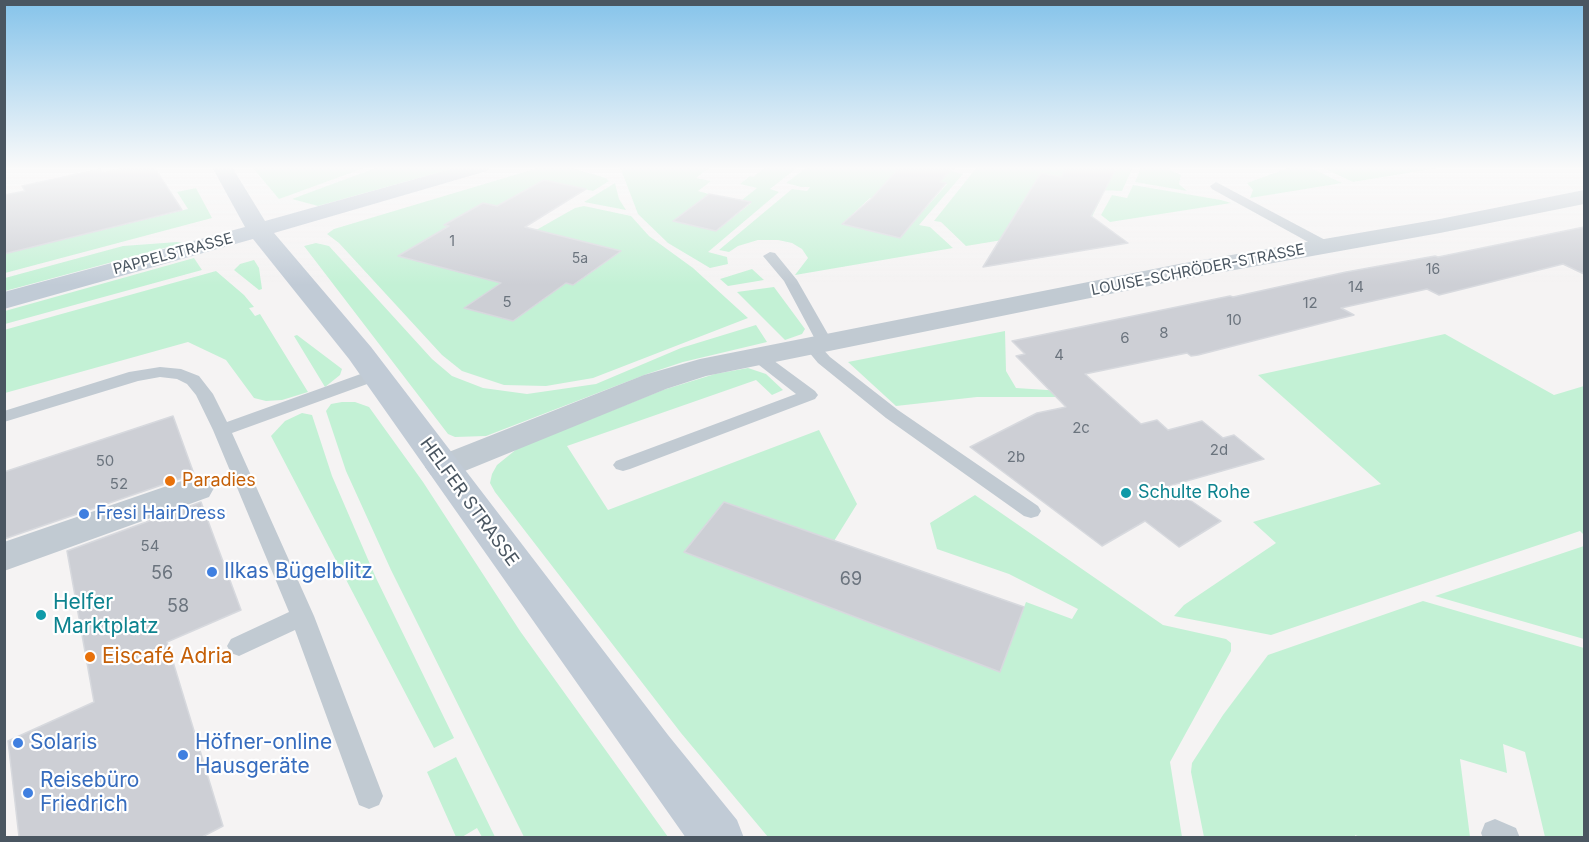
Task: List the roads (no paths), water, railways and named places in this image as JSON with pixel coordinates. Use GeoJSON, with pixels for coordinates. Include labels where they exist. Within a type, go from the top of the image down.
{"type":"FeatureCollection","features":[{"type":"Feature","properties":{"kind":"street","name":"HELFER STRASSE"},"geometry":{"type":"LineString","coordinates":[[245,206],[259,231],[360,353],[651,751],[718,837]]}},
{"type":"Feature","properties":{"kind":"street","name":"PAPPELSTRASSE"},"geometry":{"type":"LineString","coordinates":[[4,301],[344,206]]}},
{"type":"Feature","properties":{"kind":"street","name":"LOUISE-SCHRÖDER-STRASSE"},"geometry":{"type":"LineString","coordinates":[[443,467],[654,382],[700,368],[1324,245],[1541,206]]}},
{"type":"Feature","properties":{"kind":"street"},"geometry":{"type":"LineString","coordinates":[[4,558],[196,488]]}},
{"type":"Feature","properties":{"kind":"lane"},"geometry":{"type":"LineString","coordinates":[[1253,206],[1324,245]]}},
{"type":"Feature","properties":{"kind":"lane"},"geometry":{"type":"LineString","coordinates":[[771,256],[790,280],[824,360],[892,414],[1031,511]]}},
{"type":"Feature","properties":{"kind":"lane"},"geometry":{"type":"LineString","coordinates":[[623,465],[809,395],[756,356]]}},
{"type":"Feature","properties":{"kind":"lane"},"geometry":{"type":"LineString","coordinates":[[4,417],[135,375],[160,372],[180,374],[193,380],[204,394],[222,430],[302,616],[369,796]]}},
{"type":"Feature","properties":{"kind":"lane"},"geometry":{"type":"LineString","coordinates":[[222,430],[375,375]]}},
{"type":"Feature","properties":{"kind":"lane"},"geometry":{"type":"LineString","coordinates":[[239,646],[302,616]]}},
{"type":"Feature","properties":{"kind":"place","name":"Paradies"},"geometry":{"type":"Point","coordinates":[170,481]}},
{"type":"Feature","properties":{"kind":"place","name":"Schulte Rohe"},"geometry":{"type":"Point","coordinates":[1126,493]}},
{"type":"Feature","properties":{"kind":"place","name":"Fresi HairDress"},"geometry":{"type":"Point","coordinates":[84,514]}},
{"type":"Feature","properties":{"kind":"place","name":"Ilkas Bügelblitz"},"geometry":{"type":"Point","coordinates":[212,572]}},
{"type":"Feature","properties":{"kind":"place","name":"Helfer Marktplatz"},"geometry":{"type":"Point","coordinates":[41,615]}},
{"type":"Feature","properties":{"kind":"place","name":"Eiscafé Adria"},"geometry":{"type":"Point","coordinates":[90,657]}},
{"type":"Feature","properties":{"kind":"place","name":"Solaris"},"geometry":{"type":"Point","coordinates":[18,743]}},
{"type":"Feature","properties":{"kind":"place","name":"Höfner-online Hausgeräte"},"geometry":{"type":"Point","coordinates":[183,755]}},
{"type":"Feature","properties":{"kind":"place","name":"Reisebüro Friedrich"},"geometry":{"type":"Point","coordinates":[28,793]}}]}
